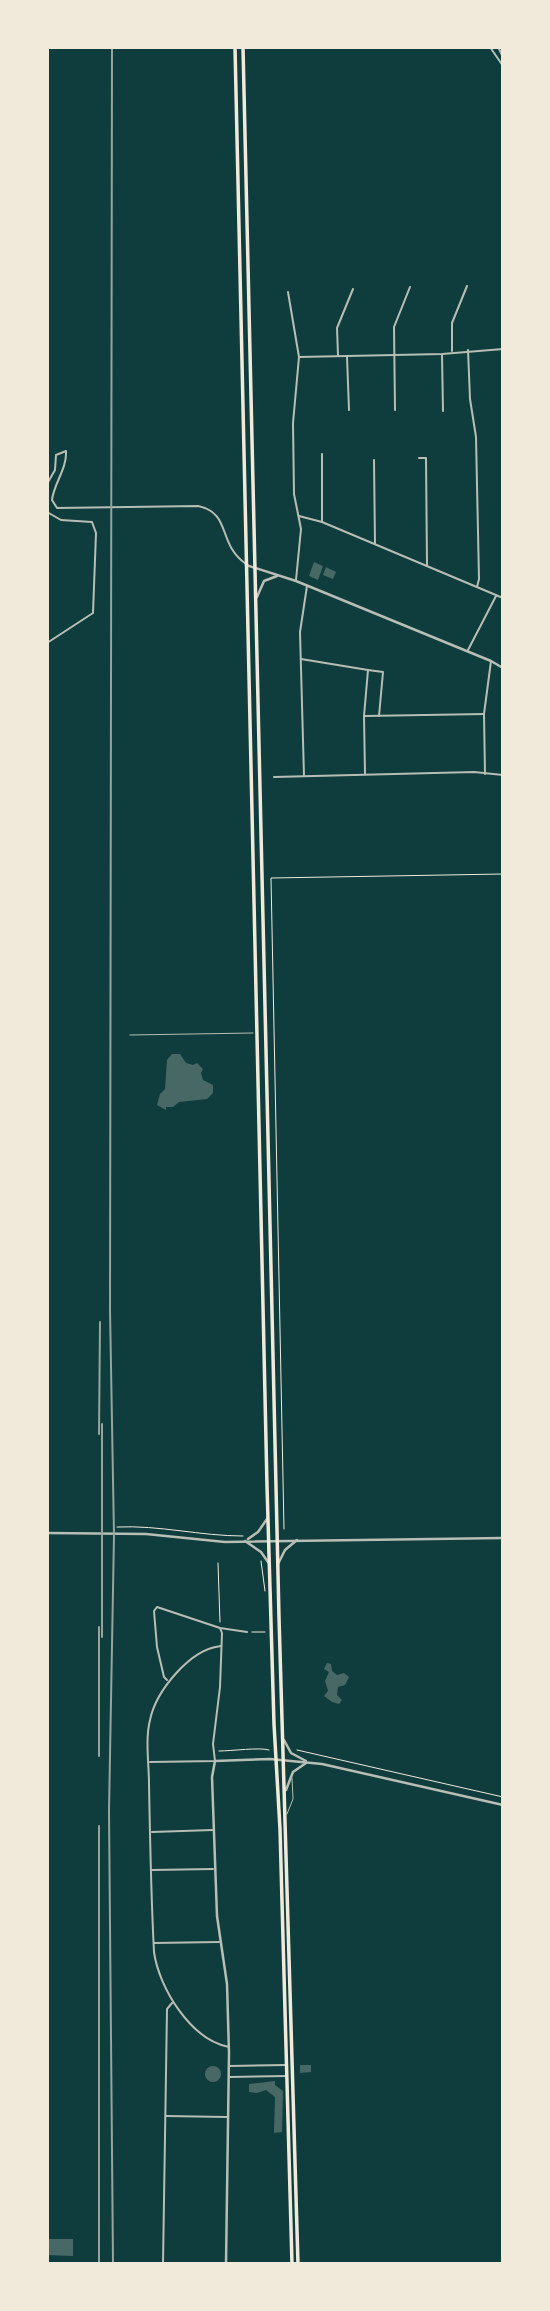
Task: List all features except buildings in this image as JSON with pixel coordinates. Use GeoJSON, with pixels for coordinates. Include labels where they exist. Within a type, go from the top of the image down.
{"type":"FeatureCollection","features":[{"type":"Feature","properties":{"kind":"main road"},"geometry":{"type":"LineString","coordinates":[[234,47],[268,1541],[289,2065]]}},
{"type":"Feature","properties":{"kind":"main road"},"geometry":{"type":"LineString","coordinates":[[243,47],[285,1793],[292,2264]]}},
{"type":"Feature","properties":{"kind":"main road"},"geometry":{"type":"LineString","coordinates":[[257,1033],[265,1033]]}},
{"type":"Feature","properties":{"kind":"main road"},"geometry":{"type":"LineString","coordinates":[[262,1271],[271,1270]]}},
{"type":"Feature","properties":{"kind":"main road"},"geometry":{"type":"LineString","coordinates":[[289,2076],[298,2264]]}},
{"type":"Feature","properties":{"kind":"street"},"geometry":{"type":"LineString","coordinates":[[490,47],[503,66]]}},
{"type":"Feature","properties":{"kind":"street"},"geometry":{"type":"LineString","coordinates":[[498,47],[503,58]]}},
{"type":"Feature","properties":{"kind":"street"},"geometry":{"type":"LineString","coordinates":[[453,352],[452,323],[467,286]]}},
{"type":"Feature","properties":{"kind":"street"},"geometry":{"type":"LineString","coordinates":[[395,410],[394,327],[410,287]]}},
{"type":"Feature","properties":{"kind":"street"},"geometry":{"type":"LineString","coordinates":[[338,356],[337,328],[353,289]]}},
{"type":"Feature","properties":{"kind":"street"},"geometry":{"type":"LineString","coordinates":[[288,292],[299,357],[293,423],[295,494],[301,529],[296,581]]}},
{"type":"Feature","properties":{"kind":"street"},"geometry":{"type":"LineString","coordinates":[[299,357],[442,354],[503,349]]}},
{"type":"Feature","properties":{"kind":"street"},"geometry":{"type":"LineString","coordinates":[[468,350],[470,399],[477,437],[477,587]]}},
{"type":"Feature","properties":{"kind":"street"},"geometry":{"type":"LineString","coordinates":[[442,354],[443,411]]}},
{"type":"Feature","properties":{"kind":"street"},"geometry":{"type":"LineString","coordinates":[[347,356],[349,410]]}},
{"type":"Feature","properties":{"kind":"street"},"geometry":{"type":"LineString","coordinates":[[47,485],[55,470],[56,455],[66,451],[65,462],[52,494],[54,505],[62,510],[198,506],[209,508],[217,515],[230,550],[246,565],[307,585],[503,668]]}},
{"type":"Feature","properties":{"kind":"street"},"geometry":{"type":"LineString","coordinates":[[322,454],[322,522]]}},
{"type":"Feature","properties":{"kind":"street"},"geometry":{"type":"LineString","coordinates":[[419,458],[426,458],[426,566]]}},
{"type":"Feature","properties":{"kind":"street"},"geometry":{"type":"LineString","coordinates":[[374,460],[375,545]]}},
{"type":"Feature","properties":{"kind":"street"},"geometry":{"type":"LineString","coordinates":[[47,512],[61,520],[89,521],[96,528],[93,613],[47,643]]}},
{"type":"Feature","properties":{"kind":"street"},"geometry":{"type":"LineString","coordinates":[[299,516],[322,522],[503,598]]}},
{"type":"Feature","properties":{"kind":"street"},"geometry":{"type":"LineString","coordinates":[[256,598],[264,581],[280,575]]}},
{"type":"Feature","properties":{"kind":"street"},"geometry":{"type":"LineString","coordinates":[[304,776],[300,622],[307,585]]}},
{"type":"Feature","properties":{"kind":"street"},"geometry":{"type":"LineString","coordinates":[[468,651],[497,595]]}},
{"type":"Feature","properties":{"kind":"street"},"geometry":{"type":"LineString","coordinates":[[300,659],[383,672],[379,716]]}},
{"type":"Feature","properties":{"kind":"street"},"geometry":{"type":"LineString","coordinates":[[485,775],[484,714],[491,661]]}},
{"type":"Feature","properties":{"kind":"street"},"geometry":{"type":"LineString","coordinates":[[365,776],[364,716],[368,670]]}},
{"type":"Feature","properties":{"kind":"street"},"geometry":{"type":"LineString","coordinates":[[364,716],[484,714]]}},
{"type":"Feature","properties":{"kind":"street"},"geometry":{"type":"LineString","coordinates":[[274,777],[474,772],[503,775]]}},
{"type":"Feature","properties":{"kind":"street"},"geometry":{"type":"LineString","coordinates":[[245,1541],[258,1532],[268,1518]]}},
{"type":"Feature","properties":{"kind":"street"},"geometry":{"type":"LineString","coordinates":[[47,1533],[146,1534],[208,1541],[503,1538]]}},
{"type":"Feature","properties":{"kind":"street"},"geometry":{"type":"LineString","coordinates":[[278,1565],[285,1550],[298,1540]]}},
{"type":"Feature","properties":{"kind":"street"},"geometry":{"type":"LineString","coordinates":[[245,1541],[261,1552],[269,1564]]}},
{"type":"Feature","properties":{"kind":"street"},"geometry":{"type":"LineString","coordinates":[[168,1681],[164,1677],[157,1647],[154,1611],[157,1607],[220,1628],[247,1632]]}},
{"type":"Feature","properties":{"kind":"street"},"geometry":{"type":"LineString","coordinates":[[220,1628],[220,1687],[212,1777],[217,1916],[227,1984],[229,2048],[226,2264]]}},
{"type":"Feature","properties":{"kind":"street"},"geometry":{"type":"LineString","coordinates":[[221,1646],[205,1651],[168,1681],[160,1691],[150,1719],[150,1832],[153,1943],[159,1976],[173,2002],[191,2023],[212,2040],[229,2048]]}},
{"type":"Feature","properties":{"kind":"street"},"geometry":{"type":"LineString","coordinates":[[282,1735],[291,1753],[309,1762]]}},
{"type":"Feature","properties":{"kind":"street"},"geometry":{"type":"LineString","coordinates":[[149,1762],[276,1759],[309,1762],[503,1805]]}},
{"type":"Feature","properties":{"kind":"street"},"geometry":{"type":"LineString","coordinates":[[285,1793],[297,1767],[309,1762]]}},
{"type":"Feature","properties":{"kind":"street"},"geometry":{"type":"LineString","coordinates":[[150,1832],[214,1830]]}},
{"type":"Feature","properties":{"kind":"street"},"geometry":{"type":"LineString","coordinates":[[151,1870],[215,1869]]}},
{"type":"Feature","properties":{"kind":"street"},"geometry":{"type":"LineString","coordinates":[[153,1943],[221,1942]]}},
{"type":"Feature","properties":{"kind":"street"},"geometry":{"type":"LineString","coordinates":[[163,2264],[167,2009],[173,2002]]}},
{"type":"Feature","properties":{"kind":"street"},"geometry":{"type":"LineString","coordinates":[[229,2066],[289,2065]]}},
{"type":"Feature","properties":{"kind":"street"},"geometry":{"type":"LineString","coordinates":[[229,2077],[289,2076]]}},
{"type":"Feature","properties":{"kind":"street"},"geometry":{"type":"LineString","coordinates":[[165,2116],[228,2117]]}},
{"type":"Feature","properties":{"kind":"lane"},"geometry":{"type":"LineString","coordinates":[[130,1035],[257,1033]]}},
{"type":"Feature","properties":{"kind":"lane"},"geometry":{"type":"LineString","coordinates":[[285,1815],[293,1799],[291,1776]]}},
{"type":"Feature","properties":{"kind":"path"},"geometry":{"type":"LineString","coordinates":[[284,1529],[271,878],[503,874]]}},
{"type":"Feature","properties":{"kind":"path"},"geometry":{"type":"LineString","coordinates":[[117,1527],[156,1527],[200,1535],[246,1536]]}},
{"type":"Feature","properties":{"kind":"path"},"geometry":{"type":"LineString","coordinates":[[261,1552],[259,1554],[265,1594]]}},
{"type":"Feature","properties":{"kind":"path"},"geometry":{"type":"LineString","coordinates":[[218,1563],[220,1628]]}},
{"type":"Feature","properties":{"kind":"path"},"geometry":{"type":"LineString","coordinates":[[247,1632],[268,1632]]}},
{"type":"Feature","properties":{"kind":"path"},"geometry":{"type":"LineString","coordinates":[[214,1751],[265,1748],[271,1751]]}},
{"type":"Feature","properties":{"kind":"path"},"geometry":{"type":"LineString","coordinates":[[293,1750],[503,1797]]}},
{"type":"Feature","properties":{"kind":"railway"},"geometry":{"type":"LineString","coordinates":[[112,47],[110,1310],[114,1535],[109,1811],[113,2264]]}},
{"type":"Feature","properties":{"kind":"railway"},"geometry":{"type":"LineString","coordinates":[[99,1434],[100,1322]]}},
{"type":"Feature","properties":{"kind":"railway"},"geometry":{"type":"LineString","coordinates":[[102,1424],[102,1637]]}},
{"type":"Feature","properties":{"kind":"railway"},"geometry":{"type":"LineString","coordinates":[[99,1627],[99,1756]]}},
{"type":"Feature","properties":{"kind":"railway"},"geometry":{"type":"LineString","coordinates":[[99,1826],[99,2264]]}}]}
